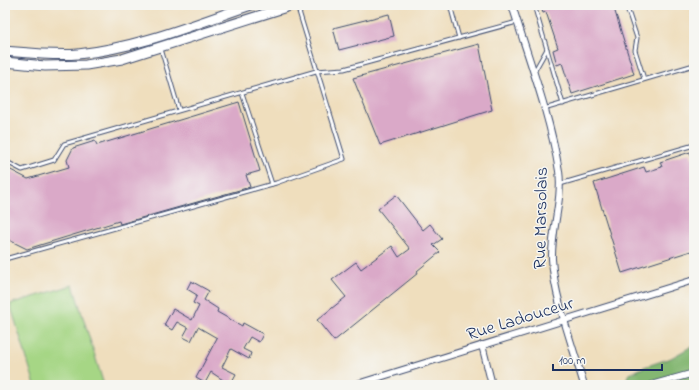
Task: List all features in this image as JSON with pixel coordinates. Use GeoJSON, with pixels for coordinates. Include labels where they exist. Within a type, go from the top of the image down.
{"type":"FeatureCollection","features":[{"type":"Feature","properties":{"kind":"main road"},"geometry":{"type":"LineString","coordinates":[[5,51],[43,54],[78,54],[126,46],[251,5]]}},
{"type":"Feature","properties":{"kind":"main road"},"geometry":{"type":"LineString","coordinates":[[5,62],[44,66],[86,65],[122,59],[161,48],[293,5]]}},
{"type":"Feature","properties":{"kind":"street","name":"Rue Marsolais"},"geometry":{"type":"LineString","coordinates":[[512,5],[551,133],[559,173],[558,212],[553,237],[552,259],[555,283],[584,385]]}},
{"type":"Feature","properties":{"kind":"street","name":"Rue Ladouceur"},"geometry":{"type":"LineString","coordinates":[[354,385],[694,280]]}},
{"type":"Feature","properties":{"kind":"street"},"geometry":{"type":"LineString","coordinates":[[482,345],[492,385]]}},
{"type":"Feature","properties":{"kind":"street"},"geometry":{"type":"LineString","coordinates":[[652,385],[694,373]]}},
{"type":"Feature","properties":{"kind":"lane"},"geometry":{"type":"LineString","coordinates":[[5,259],[272,184],[344,159],[297,5]]}},
{"type":"Feature","properties":{"kind":"lane"},"geometry":{"type":"LineString","coordinates":[[450,5],[459,38]]}},
{"type":"Feature","properties":{"kind":"lane"},"geometry":{"type":"LineString","coordinates":[[534,5],[563,104]]}},
{"type":"Feature","properties":{"kind":"lane"},"geometry":{"type":"LineString","coordinates":[[626,5],[637,38],[635,50],[644,79]]}},
{"type":"Feature","properties":{"kind":"lane"},"geometry":{"type":"LineString","coordinates":[[5,161],[22,170],[54,160],[64,144],[316,71],[344,69],[517,22]]}},
{"type":"Feature","properties":{"kind":"lane"},"geometry":{"type":"LineString","coordinates":[[161,48],[179,110]]}},
{"type":"Feature","properties":{"kind":"lane"},"geometry":{"type":"LineString","coordinates":[[533,73],[547,49]]}},
{"type":"Feature","properties":{"kind":"lane"},"geometry":{"type":"LineString","coordinates":[[544,109],[694,65]]}},
{"type":"Feature","properties":{"kind":"lane"},"geometry":{"type":"LineString","coordinates":[[242,93],[272,184]]}},
{"type":"Feature","properties":{"kind":"lane"},"geometry":{"type":"LineString","coordinates":[[558,184],[694,145]]}},
{"type":"Feature","properties":{"kind":"green space"},"geometry":{"type":"Polygon","coordinates":[[[73,285],[104,385],[35,385],[10,304],[73,285]]]}},
{"type":"Feature","properties":{"kind":"green space"},"geometry":{"type":"Polygon","coordinates":[[[694,345],[694,385],[625,385],[628,375],[644,367],[671,358],[694,345]]]}},
{"type":"Feature","properties":{"kind":"building"},"geometry":{"type":"Polygon","coordinates":[[[540,5],[613,5],[634,74],[572,94],[562,63],[557,65],[553,50],[558,48],[546,12],[543,13],[540,5]]]}},
{"type":"Feature","properties":{"kind":"building"},"geometry":{"type":"Polygon","coordinates":[[[389,14],[394,36],[339,50],[333,28],[389,14]]]}},
{"type":"Feature","properties":{"kind":"building"},"geometry":{"type":"Polygon","coordinates":[[[479,44],[492,110],[380,145],[353,78],[479,44]]]}},
{"type":"Feature","properties":{"kind":"building"},"geometry":{"type":"Polygon","coordinates":[[[239,102],[260,171],[246,175],[250,187],[120,224],[119,221],[27,249],[5,238],[5,167],[28,179],[69,167],[67,160],[73,148],[95,141],[97,145],[239,102]]]}},
{"type":"Feature","properties":{"kind":"building"},"geometry":{"type":"Polygon","coordinates":[[[690,152],[692,158],[694,157],[694,250],[622,273],[594,183],[644,167],[646,172],[662,167],[660,162],[690,152]]]}},
{"type":"Feature","properties":{"kind":"building"},"geometry":{"type":"Polygon","coordinates":[[[396,195],[423,230],[430,224],[442,239],[433,245],[440,252],[417,271],[418,273],[334,341],[317,320],[346,297],[332,280],[356,262],[361,269],[392,246],[399,257],[410,249],[378,209],[396,195]]]}},
{"type":"Feature","properties":{"kind":"building"},"geometry":{"type":"Polygon","coordinates":[[[191,281],[209,291],[204,300],[218,309],[217,312],[242,326],[243,323],[263,334],[259,342],[250,337],[243,349],[251,353],[249,359],[231,349],[222,367],[236,374],[230,385],[221,385],[223,380],[211,372],[205,383],[196,378],[217,338],[198,327],[191,341],[183,337],[188,328],[177,322],[172,330],[164,325],[173,309],[192,320],[199,306],[193,303],[197,295],[187,289],[191,281]]]}}]}
